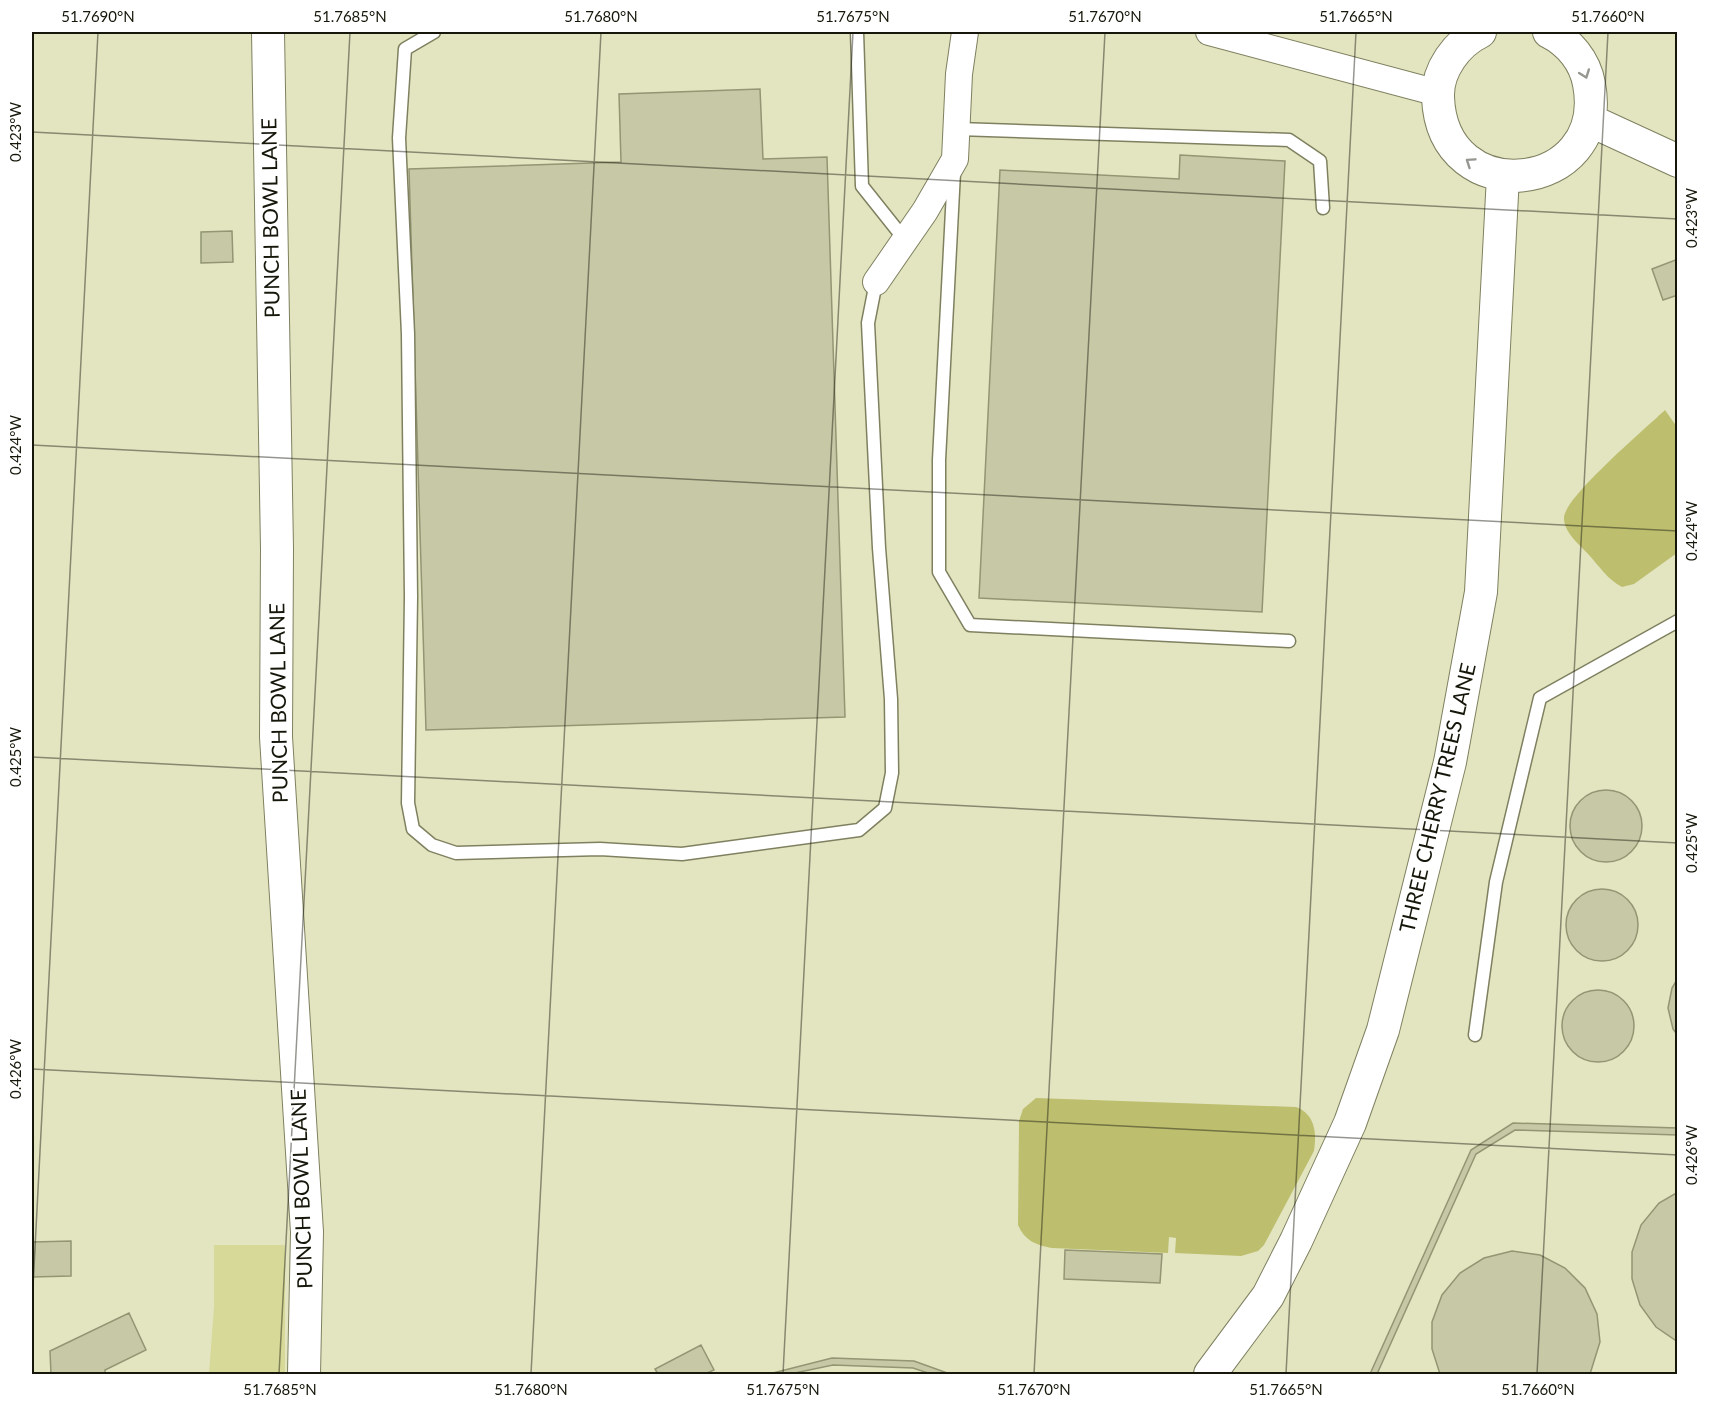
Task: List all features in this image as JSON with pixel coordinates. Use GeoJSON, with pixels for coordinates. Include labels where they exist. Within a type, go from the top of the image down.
{"type":"FeatureCollection","features":[{"type":"Feature","properties":{"kind":"street","name":"PUNCH BOWL LANE"},"geometry":{"type":"LineString","coordinates":[[268,32],[278,549],[276,737],[307,1232],[304,1374]]}},
{"type":"Feature","properties":{"kind":"street"},"geometry":{"type":"LineString","coordinates":[[876,282],[925,211],[955,159],[958,129],[958,74],[964,32]]}},
{"type":"Feature","properties":{"kind":"street"},"geometry":{"type":"LineString","coordinates":[[1209,32],[1438,93]]}},
{"type":"Feature","properties":{"kind":"street"},"geometry":{"type":"LineString","coordinates":[[1480,32],[1455,51],[1443,71],[1438,93],[1439,116],[1447,138],[1461,156],[1481,170],[1503,176],[1525,177],[1547,170],[1566,158],[1580,141],[1589,120],[1591,97],[1587,74],[1576,53],[1559,37],[1549,32]]}},
{"type":"Feature","properties":{"kind":"street"},"geometry":{"type":"LineString","coordinates":[[1589,120],[1677,162]]}},
{"type":"Feature","properties":{"kind":"street","name":"THREE CHERRY TREES LANE"},"geometry":{"type":"LineString","coordinates":[[1210,1374],[1268,1296],[1350,1123],[1383,1030],[1450,762],[1481,592],[1503,176]]}},
{"type":"Feature","properties":{"kind":"lane"},"geometry":{"type":"LineString","coordinates":[[434,32],[405,49],[399,138],[408,334],[411,597],[408,803],[413,830],[432,845],[456,853],[600,849],[682,854],[859,830],[885,808],[892,773],[891,699],[879,548],[868,323],[876,282]]}},
{"type":"Feature","properties":{"kind":"lane"},"geometry":{"type":"LineString","coordinates":[[857,32],[862,186],[904,240]]}},
{"type":"Feature","properties":{"kind":"lane"},"geometry":{"type":"LineString","coordinates":[[958,129],[1289,140],[1320,161],[1323,208]]}},
{"type":"Feature","properties":{"kind":"lane"},"geometry":{"type":"LineString","coordinates":[[955,159],[939,460],[939,572],[970,624],[1289,641]]}},
{"type":"Feature","properties":{"kind":"lane"},"geometry":{"type":"LineString","coordinates":[[1475,1035],[1496,882],[1540,698],[1677,621]]}},
{"type":"Feature","properties":{"kind":"shaded area"},"geometry":{"type":"Polygon","coordinates":[[[1665,410],[1677,427],[1677,553],[1634,584],[1622,587],[1608,577],[1573,538],[1566,528],[1564,517],[1568,507],[1592,479],[1665,410]]]}},
{"type":"Feature","properties":{"kind":"shaded area"},"geometry":{"type":"Polygon","coordinates":[[[1036,1098],[1296,1107],[1311,1119],[1315,1131],[1314,1151],[1264,1245],[1258,1251],[1241,1256],[1175,1253],[1176,1238],[1169,1237],[1168,1253],[1052,1248],[1032,1241],[1024,1235],[1018,1225],[1019,1121],[1023,1109],[1036,1098]]]}},
{"type":"Feature","properties":{"kind":"shaded area"},"geometry":{"type":"Polygon","coordinates":[[[214,1245],[285,1245],[285,1374],[209,1374],[214,1307],[214,1245]]]}},
{"type":"Feature","properties":{"kind":"building"},"geometry":{"type":"Polygon","coordinates":[[[760,89],[763,159],[827,157],[845,717],[426,730],[409,169],[621,162],[619,94],[760,89]]]}},
{"type":"Feature","properties":{"kind":"building"},"geometry":{"type":"Polygon","coordinates":[[[1180,155],[1285,161],[1262,612],[979,598],[1000,170],[1179,179],[1180,155]]]}},
{"type":"Feature","properties":{"kind":"building"},"geometry":{"type":"Polygon","coordinates":[[[232,231],[233,262],[201,263],[201,232],[232,231]]]}},
{"type":"Feature","properties":{"kind":"building"},"geometry":{"type":"Polygon","coordinates":[[[1678,259],[1678,295],[1663,300],[1652,269],[1678,259]]]}},
{"type":"Feature","properties":{"kind":"building"},"geometry":{"type":"Polygon","coordinates":[[[1599,790],[1613,790],[1632,800],[1642,819],[1642,833],[1632,852],[1613,862],[1599,862],[1580,852],[1570,833],[1570,819],[1580,800],[1599,790]]]}},
{"type":"Feature","properties":{"kind":"building"},"geometry":{"type":"Polygon","coordinates":[[[1595,889],[1609,889],[1628,899],[1638,918],[1638,932],[1628,951],[1609,961],[1595,961],[1576,951],[1566,932],[1566,918],[1576,899],[1595,889]]]}},
{"type":"Feature","properties":{"kind":"building"},"geometry":{"type":"Polygon","coordinates":[[[1678,978],[1678,1036],[1673,1029],[1668,1008],[1672,988],[1678,978]]]}},
{"type":"Feature","properties":{"kind":"building"},"geometry":{"type":"Polygon","coordinates":[[[1598,990],[1612,993],[1624,1000],[1631,1012],[1634,1026],[1631,1040],[1624,1052],[1612,1059],[1598,1062],[1584,1059],[1572,1052],[1565,1040],[1562,1026],[1565,1012],[1572,1000],[1584,993],[1598,990]]]}},
{"type":"Feature","properties":{"kind":"building"},"geometry":{"type":"Polygon","coordinates":[[[1513,1123],[1678,1128],[1678,1135],[1515,1130],[1476,1154],[1377,1374],[1370,1374],[1471,1150],[1513,1123]]]}},
{"type":"Feature","properties":{"kind":"building"},"geometry":{"type":"Polygon","coordinates":[[[1678,1192],[1678,1342],[1656,1327],[1640,1305],[1632,1279],[1632,1252],[1641,1225],[1659,1203],[1678,1192]]]}},
{"type":"Feature","properties":{"kind":"building"},"geometry":{"type":"Polygon","coordinates":[[[71,1241],[71,1276],[32,1277],[32,1242],[71,1241]]]}},
{"type":"Feature","properties":{"kind":"building"},"geometry":{"type":"Polygon","coordinates":[[[1065,1250],[1162,1254],[1160,1283],[1064,1279],[1065,1250]]]}},
{"type":"Feature","properties":{"kind":"building"},"geometry":{"type":"Polygon","coordinates":[[[1512,1251],[1540,1255],[1565,1268],[1585,1288],[1597,1314],[1600,1342],[1590,1374],[1440,1374],[1432,1349],[1432,1322],[1442,1295],[1460,1273],[1484,1258],[1512,1251]]]}},
{"type":"Feature","properties":{"kind":"building"},"geometry":{"type":"Polygon","coordinates":[[[129,1313],[146,1350],[105,1370],[105,1374],[51,1374],[50,1351],[129,1313]]]}},
{"type":"Feature","properties":{"kind":"building"},"geometry":{"type":"Polygon","coordinates":[[[701,1345],[714,1370],[705,1374],[658,1374],[655,1369],[701,1345]]]}},
{"type":"Feature","properties":{"kind":"building"},"geometry":{"type":"Polygon","coordinates":[[[832,1358],[914,1361],[950,1374],[931,1374],[913,1368],[833,1365],[790,1374],[769,1374],[832,1358]]]}}]}
